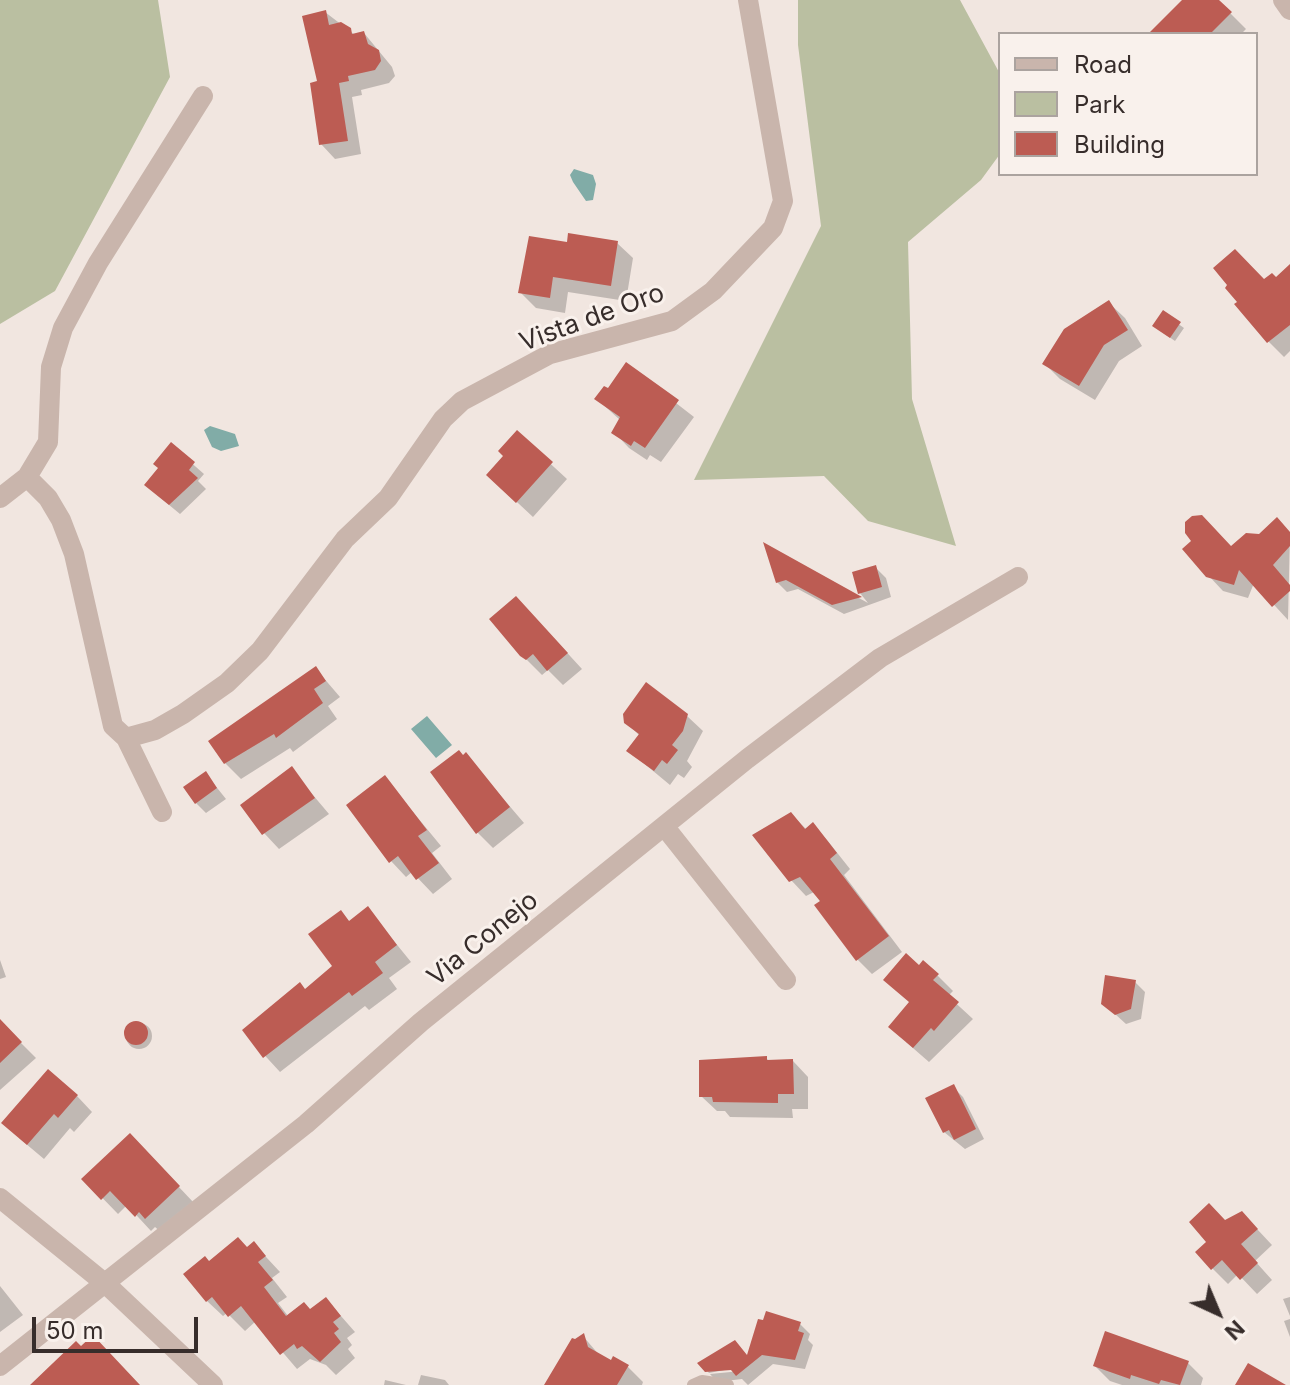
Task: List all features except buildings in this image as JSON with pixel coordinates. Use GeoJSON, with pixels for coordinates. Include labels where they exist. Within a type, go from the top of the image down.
{"type":"FeatureCollection","features":[{"type":"Feature","properties":{"kind":"street","name":"Vista de Oro"},"geometry":{"type":"LineString","coordinates":[[126,738],[155,730],[183,714],[227,683],[260,651],[345,539],[388,498],[443,419],[462,401],[550,354],[672,321],[713,291],[773,228],[783,201],[748,0]]}},
{"type":"Feature","properties":{"kind":"street"},"geometry":{"type":"LineString","coordinates":[[1283,0],[1290,10]]}},
{"type":"Feature","properties":{"kind":"street"},"geometry":{"type":"LineString","coordinates":[[0,498],[27,477],[48,442],[51,367],[63,328],[98,263],[203,96]]}},
{"type":"Feature","properties":{"kind":"street"},"geometry":{"type":"LineString","coordinates":[[27,477],[48,498],[74,554],[113,726],[126,738],[162,812]]}},
{"type":"Feature","properties":{"kind":"street","name":"Via Conejo"},"geometry":{"type":"LineString","coordinates":[[0,1366],[107,1285],[306,1124],[421,1022],[664,826],[880,658],[1018,577]]}},
{"type":"Feature","properties":{"kind":"street"},"geometry":{"type":"LineString","coordinates":[[664,826],[786,980]]}},
{"type":"Feature","properties":{"kind":"street"},"geometry":{"type":"LineString","coordinates":[[0,1198],[107,1285],[213,1385]]}},
{"type":"Feature","properties":{"kind":"lane"},"geometry":{"type":"LineString","coordinates":[[693,1385],[702,1381],[728,1385]]}},
{"type":"Feature","properties":{"kind":"green space"},"geometry":{"type":"Polygon","coordinates":[[[0,0],[158,0],[170,77],[55,291],[0,324],[0,0]]]}},
{"type":"Feature","properties":{"kind":"green space"},"geometry":{"type":"Polygon","coordinates":[[[798,0],[960,0],[998,70],[998,157],[981,180],[908,242],[912,399],[956,546],[868,521],[824,476],[694,480],[821,226],[798,45],[798,0]]]}},
{"type":"Feature","properties":{"kind":"water"},"geometry":{"type":"Polygon","coordinates":[[[574,169],[593,175],[596,184],[593,200],[586,201],[573,182],[570,175],[574,169]]]}},
{"type":"Feature","properties":{"kind":"water"},"geometry":{"type":"Polygon","coordinates":[[[210,426],[235,434],[239,446],[221,451],[212,447],[204,430],[210,426]]]}},
{"type":"Feature","properties":{"kind":"water"},"geometry":{"type":"Polygon","coordinates":[[[427,716],[452,745],[436,758],[411,729],[427,716]]]}}]}
